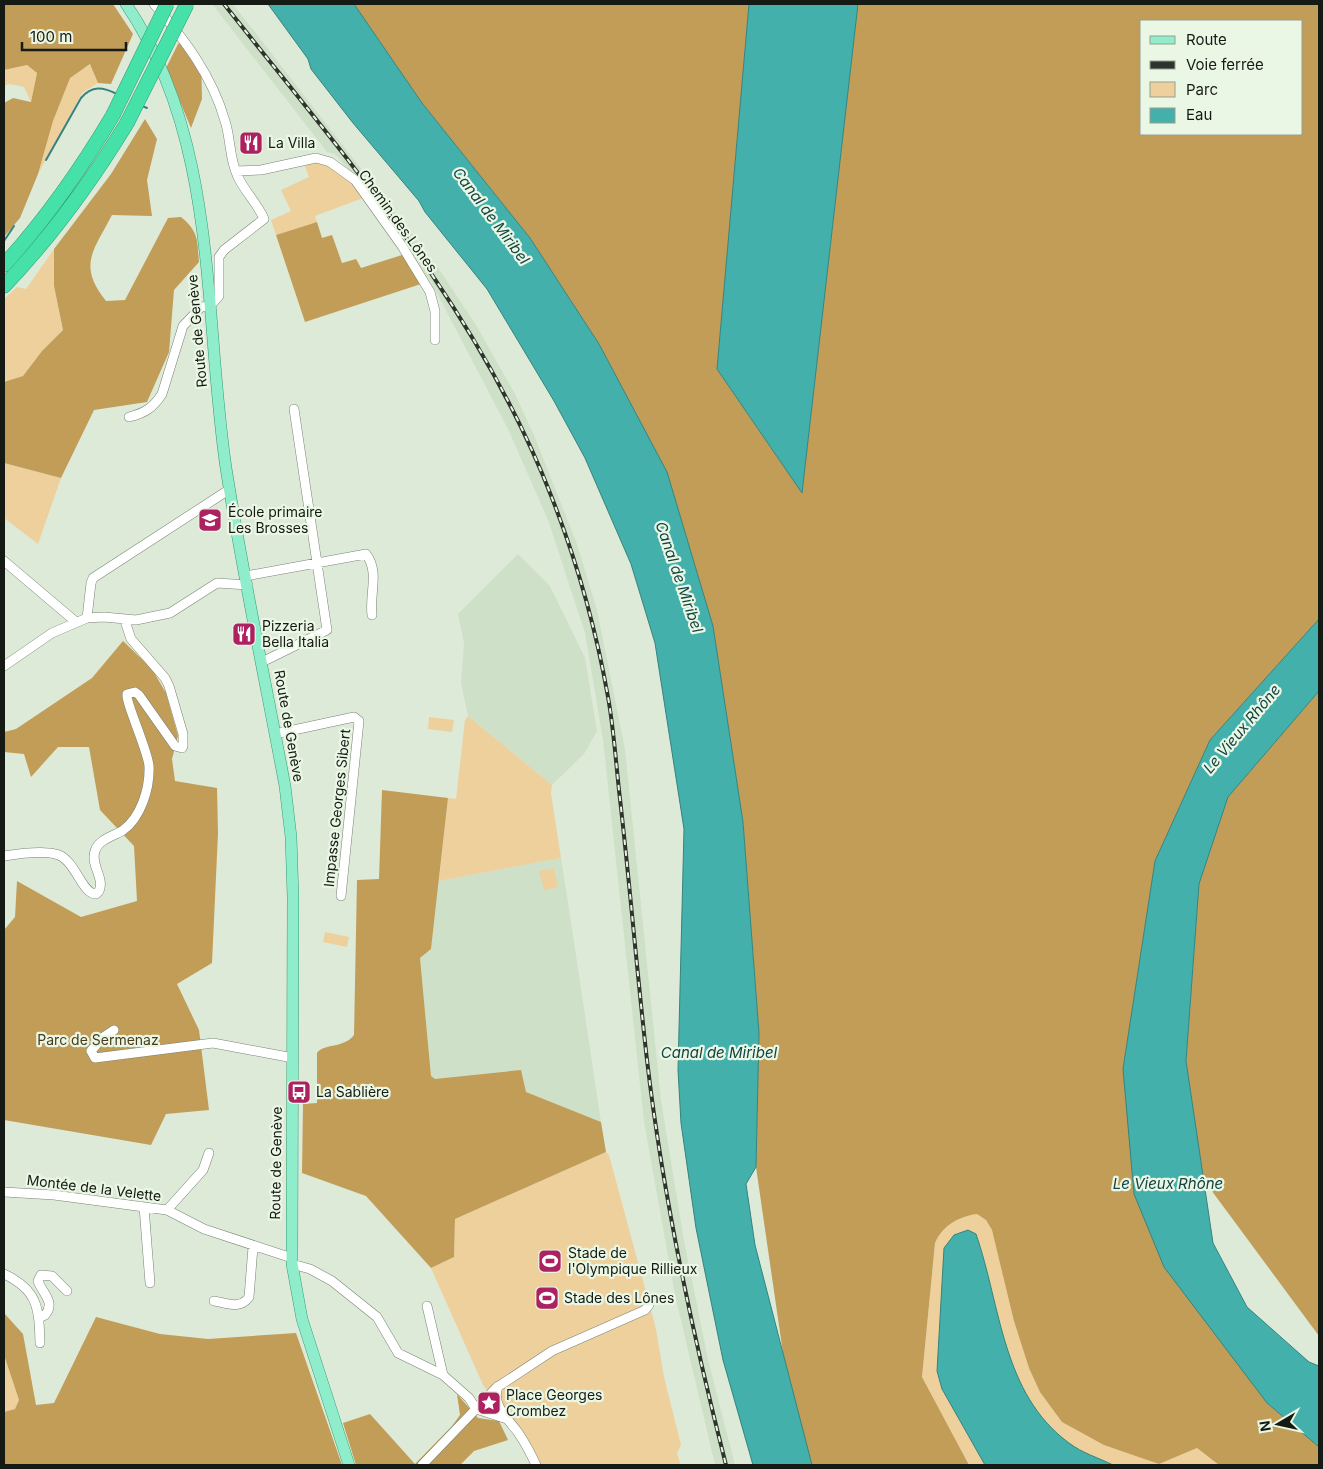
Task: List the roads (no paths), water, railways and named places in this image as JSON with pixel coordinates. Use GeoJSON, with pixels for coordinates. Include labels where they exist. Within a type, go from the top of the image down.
{"type":"FeatureCollection","features":[{"type":"Feature","properties":{"kind":"highway"},"geometry":{"type":"LineString","coordinates":[[4,265],[36,228],[64,191],[113,115],[167,4]]}},
{"type":"Feature","properties":{"kind":"highway"},"geometry":{"type":"LineString","coordinates":[[4,286],[54,229],[82,192],[127,123],[187,4]]}},
{"type":"Feature","properties":{"kind":"main road","name":"Route de Genève"},"geometry":{"type":"LineString","coordinates":[[126,4],[151,46],[177,111],[192,165],[202,224],[218,401],[230,489],[275,734],[291,837],[294,959],[292,1261],[302,1319],[349,1465]]}},
{"type":"Feature","properties":{"kind":"street"},"geometry":{"type":"LineString","coordinates":[[129,416],[145,412],[157,402],[165,386],[183,326],[201,307],[210,306],[219,296],[219,257],[224,250],[264,219],[236,171],[225,120],[205,72],[184,38],[154,4]]}},
{"type":"Feature","properties":{"kind":"street","name":"Chemin des Lônes"},"geometry":{"type":"LineString","coordinates":[[236,171],[262,170],[316,158],[325,159],[345,172],[361,188],[426,284],[434,303],[435,340]]}},
{"type":"Feature","properties":{"kind":"street"},"geometry":{"type":"LineString","coordinates":[[262,662],[327,630],[294,409]]}},
{"type":"Feature","properties":{"kind":"street"},"geometry":{"type":"LineString","coordinates":[[87,618],[90,583],[94,578],[230,489]]}},
{"type":"Feature","properties":{"kind":"street"},"geometry":{"type":"LineString","coordinates":[[4,666],[52,633],[87,618],[104,617],[136,620],[170,613],[217,583],[247,580],[317,562],[363,553],[369,558],[373,568],[372,615]]}},
{"type":"Feature","properties":{"kind":"street"},"geometry":{"type":"LineString","coordinates":[[4,561],[76,622]]}},
{"type":"Feature","properties":{"kind":"street"},"geometry":{"type":"LineString","coordinates":[[4,856],[55,854],[62,856],[74,869],[88,891],[96,894],[101,883],[94,864],[94,851],[101,843],[123,830],[135,817],[147,786],[148,759],[136,719],[127,703],[128,694],[135,692],[139,695],[175,746],[182,748],[184,746],[183,734],[169,686],[165,678],[131,639],[125,620]]}},
{"type":"Feature","properties":{"kind":"street","name":"Impasse Georges Sibert"},"geometry":{"type":"LineString","coordinates":[[275,734],[354,717],[359,721],[341,896]]}},
{"type":"Feature","properties":{"kind":"street"},"geometry":{"type":"LineString","coordinates":[[114,1030],[102,1038],[91,1051],[94,1058],[213,1043],[292,1058]]}},
{"type":"Feature","properties":{"kind":"street"},"geometry":{"type":"LineString","coordinates":[[167,1210],[203,1170],[209,1153]]}},
{"type":"Feature","properties":{"kind":"street","name":"Montée de la Velette"},"geometry":{"type":"LineString","coordinates":[[4,1192],[54,1195],[167,1210],[204,1229],[310,1269],[332,1281],[377,1317],[398,1352],[444,1375],[469,1398],[476,1409]]}},
{"type":"Feature","properties":{"kind":"street"},"geometry":{"type":"LineString","coordinates":[[144,1207],[150,1284]]}},
{"type":"Feature","properties":{"kind":"street"},"geometry":{"type":"LineString","coordinates":[[214,1300],[236,1306],[246,1302],[249,1297],[253,1247]]}},
{"type":"Feature","properties":{"kind":"street"},"geometry":{"type":"LineString","coordinates":[[4,1274],[25,1286],[32,1294],[39,1318],[40,1343]]}},
{"type":"Feature","properties":{"kind":"street"},"geometry":{"type":"LineString","coordinates":[[39,1318],[46,1315],[50,1308],[49,1299],[38,1281],[41,1275],[52,1276],[67,1291]]}},
{"type":"Feature","properties":{"kind":"street"},"geometry":{"type":"LineString","coordinates":[[422,1465],[498,1386],[552,1351],[644,1310],[649,1305]]}},
{"type":"Feature","properties":{"kind":"street"},"geometry":{"type":"LineString","coordinates":[[427,1306],[444,1375]]}},
{"type":"Feature","properties":{"kind":"street"},"geometry":{"type":"LineString","coordinates":[[498,1386],[496,1398],[536,1465]]}},
{"type":"Feature","properties":{"kind":"street"},"geometry":{"type":"LineString","coordinates":[[476,1409],[507,1419]]}},
{"type":"Feature","properties":{"kind":"water","name":"Canal de Miribel"},"geometry":{"type":"Polygon","coordinates":[[[268,4],[354,4],[422,103],[530,238],[599,344],[667,472],[713,626],[743,822],[759,1033],[756,1167],[746,1184],[755,1245],[812,1465],[753,1465],[723,1360],[696,1228],[681,1123],[678,1070],[684,829],[655,643],[631,564],[585,458],[554,401],[487,289],[425,212],[419,201],[353,123],[311,69],[308,59],[268,4]]]}},
{"type":"Feature","properties":{"kind":"water"},"geometry":{"type":"Polygon","coordinates":[[[749,4],[858,4],[802,493],[717,369],[749,4]]]}},
{"type":"Feature","properties":{"kind":"water","name":"Le Vieux Rhône"},"geometry":{"type":"Polygon","coordinates":[[[1319,619],[1319,691],[1228,797],[1199,884],[1186,1061],[1213,1243],[1247,1307],[1309,1362],[1319,1366],[1319,1447],[1267,1403],[1164,1267],[1134,1194],[1123,1069],[1155,861],[1210,740],[1319,619]]]}},
{"type":"Feature","properties":{"kind":"water"},"geometry":{"type":"Polygon","coordinates":[[[968,1230],[976,1234],[1007,1347],[1017,1374],[1030,1400],[1047,1423],[1074,1447],[1113,1465],[985,1465],[942,1389],[937,1371],[944,1248],[954,1235],[968,1230]]]}},
{"type":"Feature","properties":{"kind":"waterway"},"geometry":{"type":"LineString","coordinates":[[46,160],[85,94],[98,88],[117,94]]}},
{"type":"Feature","properties":{"kind":"waterway"},"geometry":{"type":"LineString","coordinates":[[142,106],[147,108]]}},
{"type":"Feature","properties":{"kind":"waterway"},"geometry":{"type":"LineString","coordinates":[[4,241],[14,226]]}},
{"type":"Feature","properties":{"kind":"railway"},"geometry":{"type":"LineString","coordinates":[[224,4],[363,179],[449,300],[487,363],[522,429],[552,498],[570,547],[592,621],[610,709],[647,1060],[661,1162],[690,1315],[726,1465]]}},
{"type":"Feature","properties":{"kind":"place","name":"La Villa"},"geometry":{"type":"Point","coordinates":[251,143]}},
{"type":"Feature","properties":{"kind":"place","name":"École primaire Les Brosses"},"geometry":{"type":"Point","coordinates":[210,520]}},
{"type":"Feature","properties":{"kind":"place","name":"Pizzeria Bella Italia"},"geometry":{"type":"Point","coordinates":[244,634]}},
{"type":"Feature","properties":{"kind":"place","name":"La Sablière"},"geometry":{"type":"Point","coordinates":[299,1092]}},
{"type":"Feature","properties":{"kind":"place","name":"Stade de l'Olympique Rillieux"},"geometry":{"type":"Point","coordinates":[550,1261]}},
{"type":"Feature","properties":{"kind":"place","name":"Stade des Lônes"},"geometry":{"type":"Point","coordinates":[547,1298]}},
{"type":"Feature","properties":{"kind":"place","name":"Place Georges Crombez"},"geometry":{"type":"Point","coordinates":[489,1403]}},
{"type":"Feature","properties":{"kind":"park label","name":"Parc de Sermenaz"},"geometry":{"type":"Point","coordinates":[98,1040]}}]}
